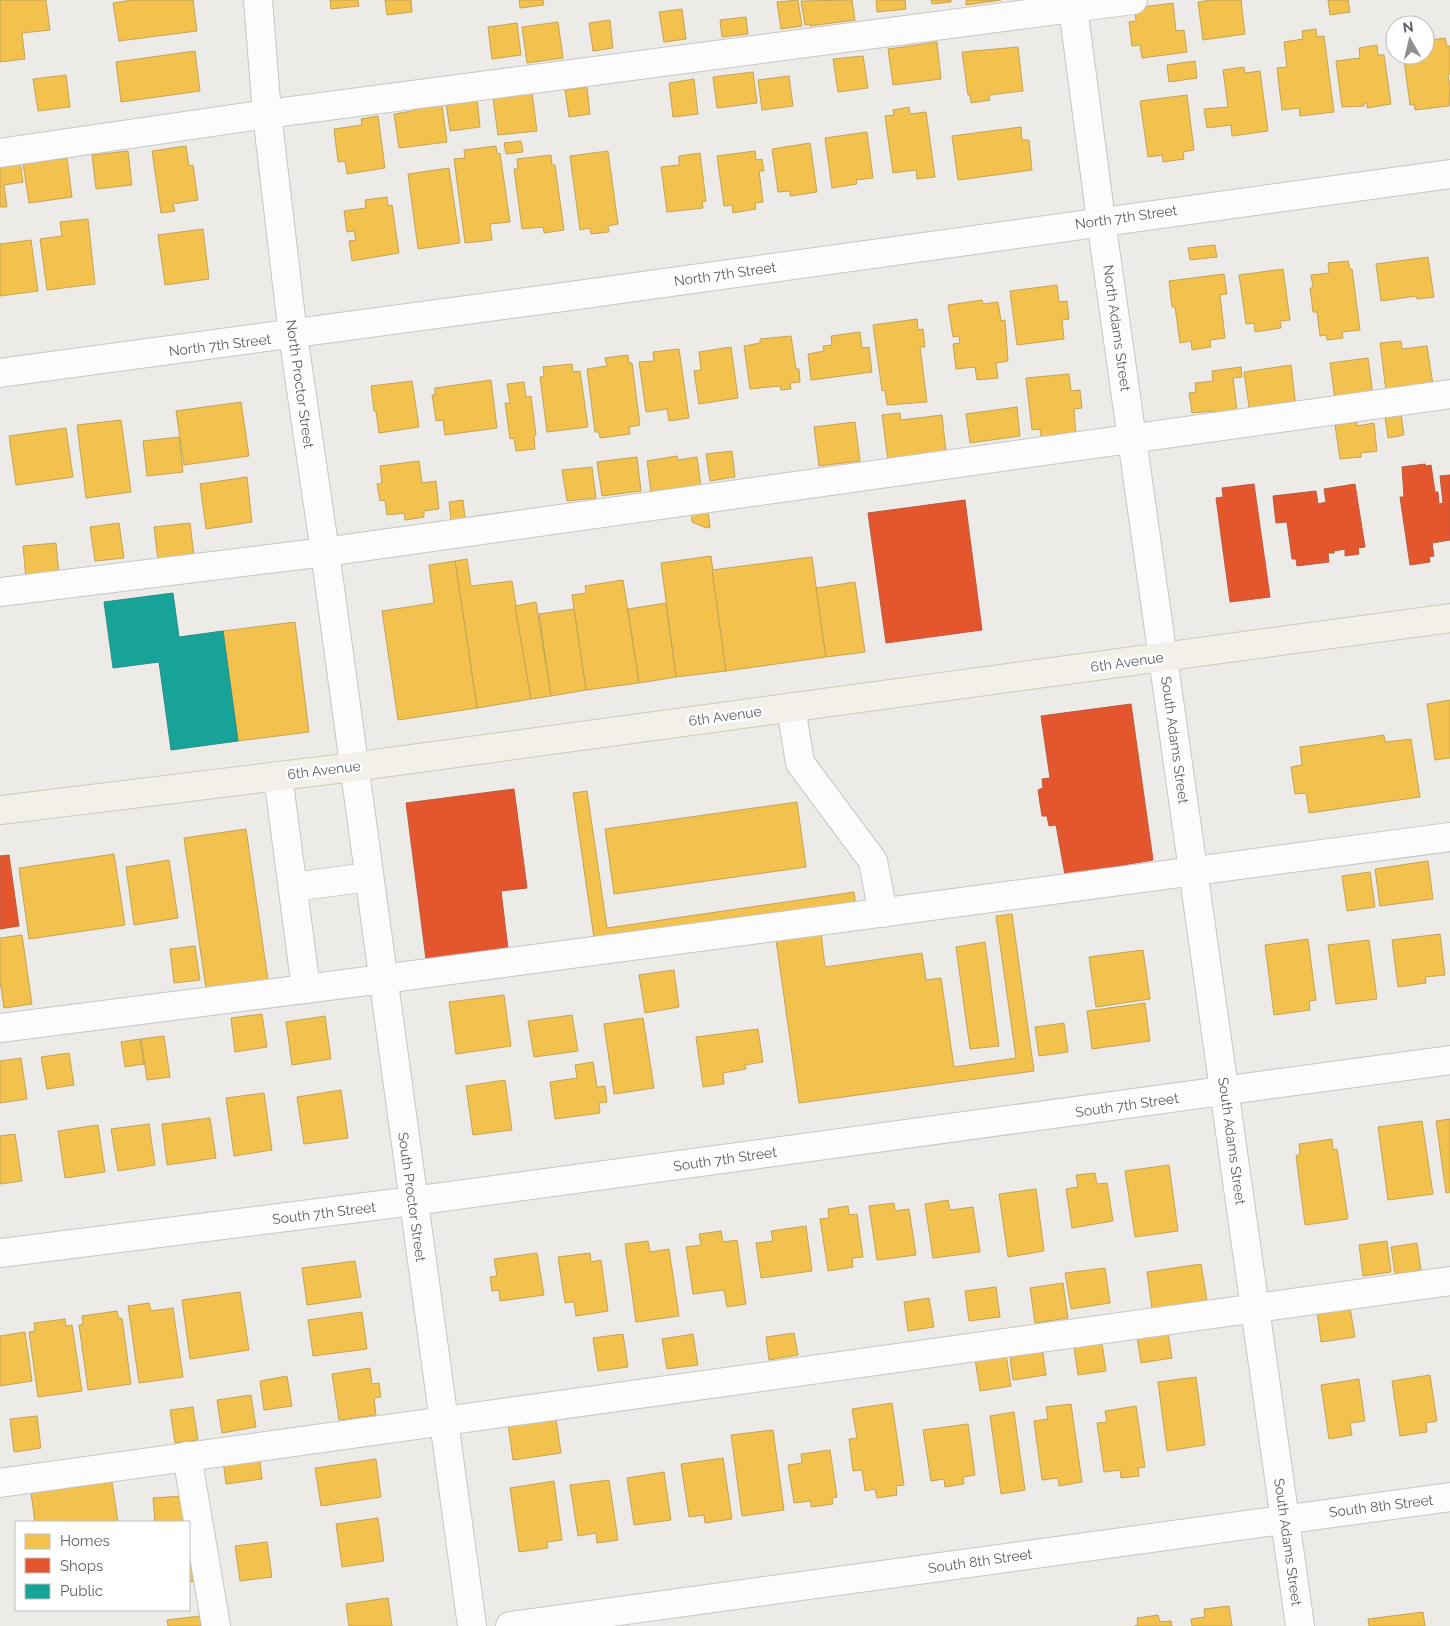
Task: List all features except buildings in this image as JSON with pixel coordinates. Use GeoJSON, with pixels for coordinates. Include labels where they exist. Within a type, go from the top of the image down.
{"type":"FeatureCollection","features":[{"type":"Feature","properties":{"kind":"main road","name":"6th Avenue"},"geometry":{"type":"LineString","coordinates":[[0,810],[353,767],[1450,618]]}},
{"type":"Feature","properties":{"kind":"street","name":"North Proctor Street"},"geometry":{"type":"LineString","coordinates":[[258,0],[267,114],[293,335],[325,552],[353,767]]}},
{"type":"Feature","properties":{"kind":"street"},"geometry":{"type":"LineString","coordinates":[[0,153],[267,114],[1073,4],[1133,0]]}},
{"type":"Feature","properties":{"kind":"street","name":"North Adams Street"},"geometry":{"type":"LineString","coordinates":[[1073,4],[1101,220],[1163,657]]}},
{"type":"Feature","properties":{"kind":"street","name":"North 7th Street"},"geometry":{"type":"LineString","coordinates":[[0,373],[293,335],[1101,220],[1450,174]]}},
{"type":"Feature","properties":{"kind":"street"},"geometry":{"type":"LineString","coordinates":[[0,592],[325,552],[1132,437],[1450,394]]}},
{"type":"Feature","properties":{"kind":"street","name":"South Adams Street"},"geometry":{"type":"LineString","coordinates":[[1163,657],[1300,1626]]}},
{"type":"Feature","properties":{"kind":"street"},"geometry":{"type":"LineString","coordinates":[[791,707],[800,763],[874,861],[883,913]]}},
{"type":"Feature","properties":{"kind":"street","name":"South Proctor Street"},"geometry":{"type":"LineString","coordinates":[[353,767],[472,1626]]}},
{"type":"Feature","properties":{"kind":"street"},"geometry":{"type":"LineString","coordinates":[[278,776],[306,989]]}},
{"type":"Feature","properties":{"kind":"street"},"geometry":{"type":"LineString","coordinates":[[0,1028],[1194,872],[1450,836]]}},
{"type":"Feature","properties":{"kind":"street"},"geometry":{"type":"LineString","coordinates":[[293,887],[369,876]]}},
{"type":"Feature","properties":{"kind":"street","name":"South 7th Street"},"geometry":{"type":"LineString","coordinates":[[0,1253],[413,1201],[1450,1060]]}},
{"type":"Feature","properties":{"kind":"street"},"geometry":{"type":"LineString","coordinates":[[0,1482],[1450,1281]]}},
{"type":"Feature","properties":{"kind":"street"},"geometry":{"type":"LineString","coordinates":[[187,1456],[216,1626]]}},
{"type":"Feature","properties":{"kind":"street","name":"South 8th Street"},"geometry":{"type":"LineString","coordinates":[[510,1626],[1450,1497]]}}]}
